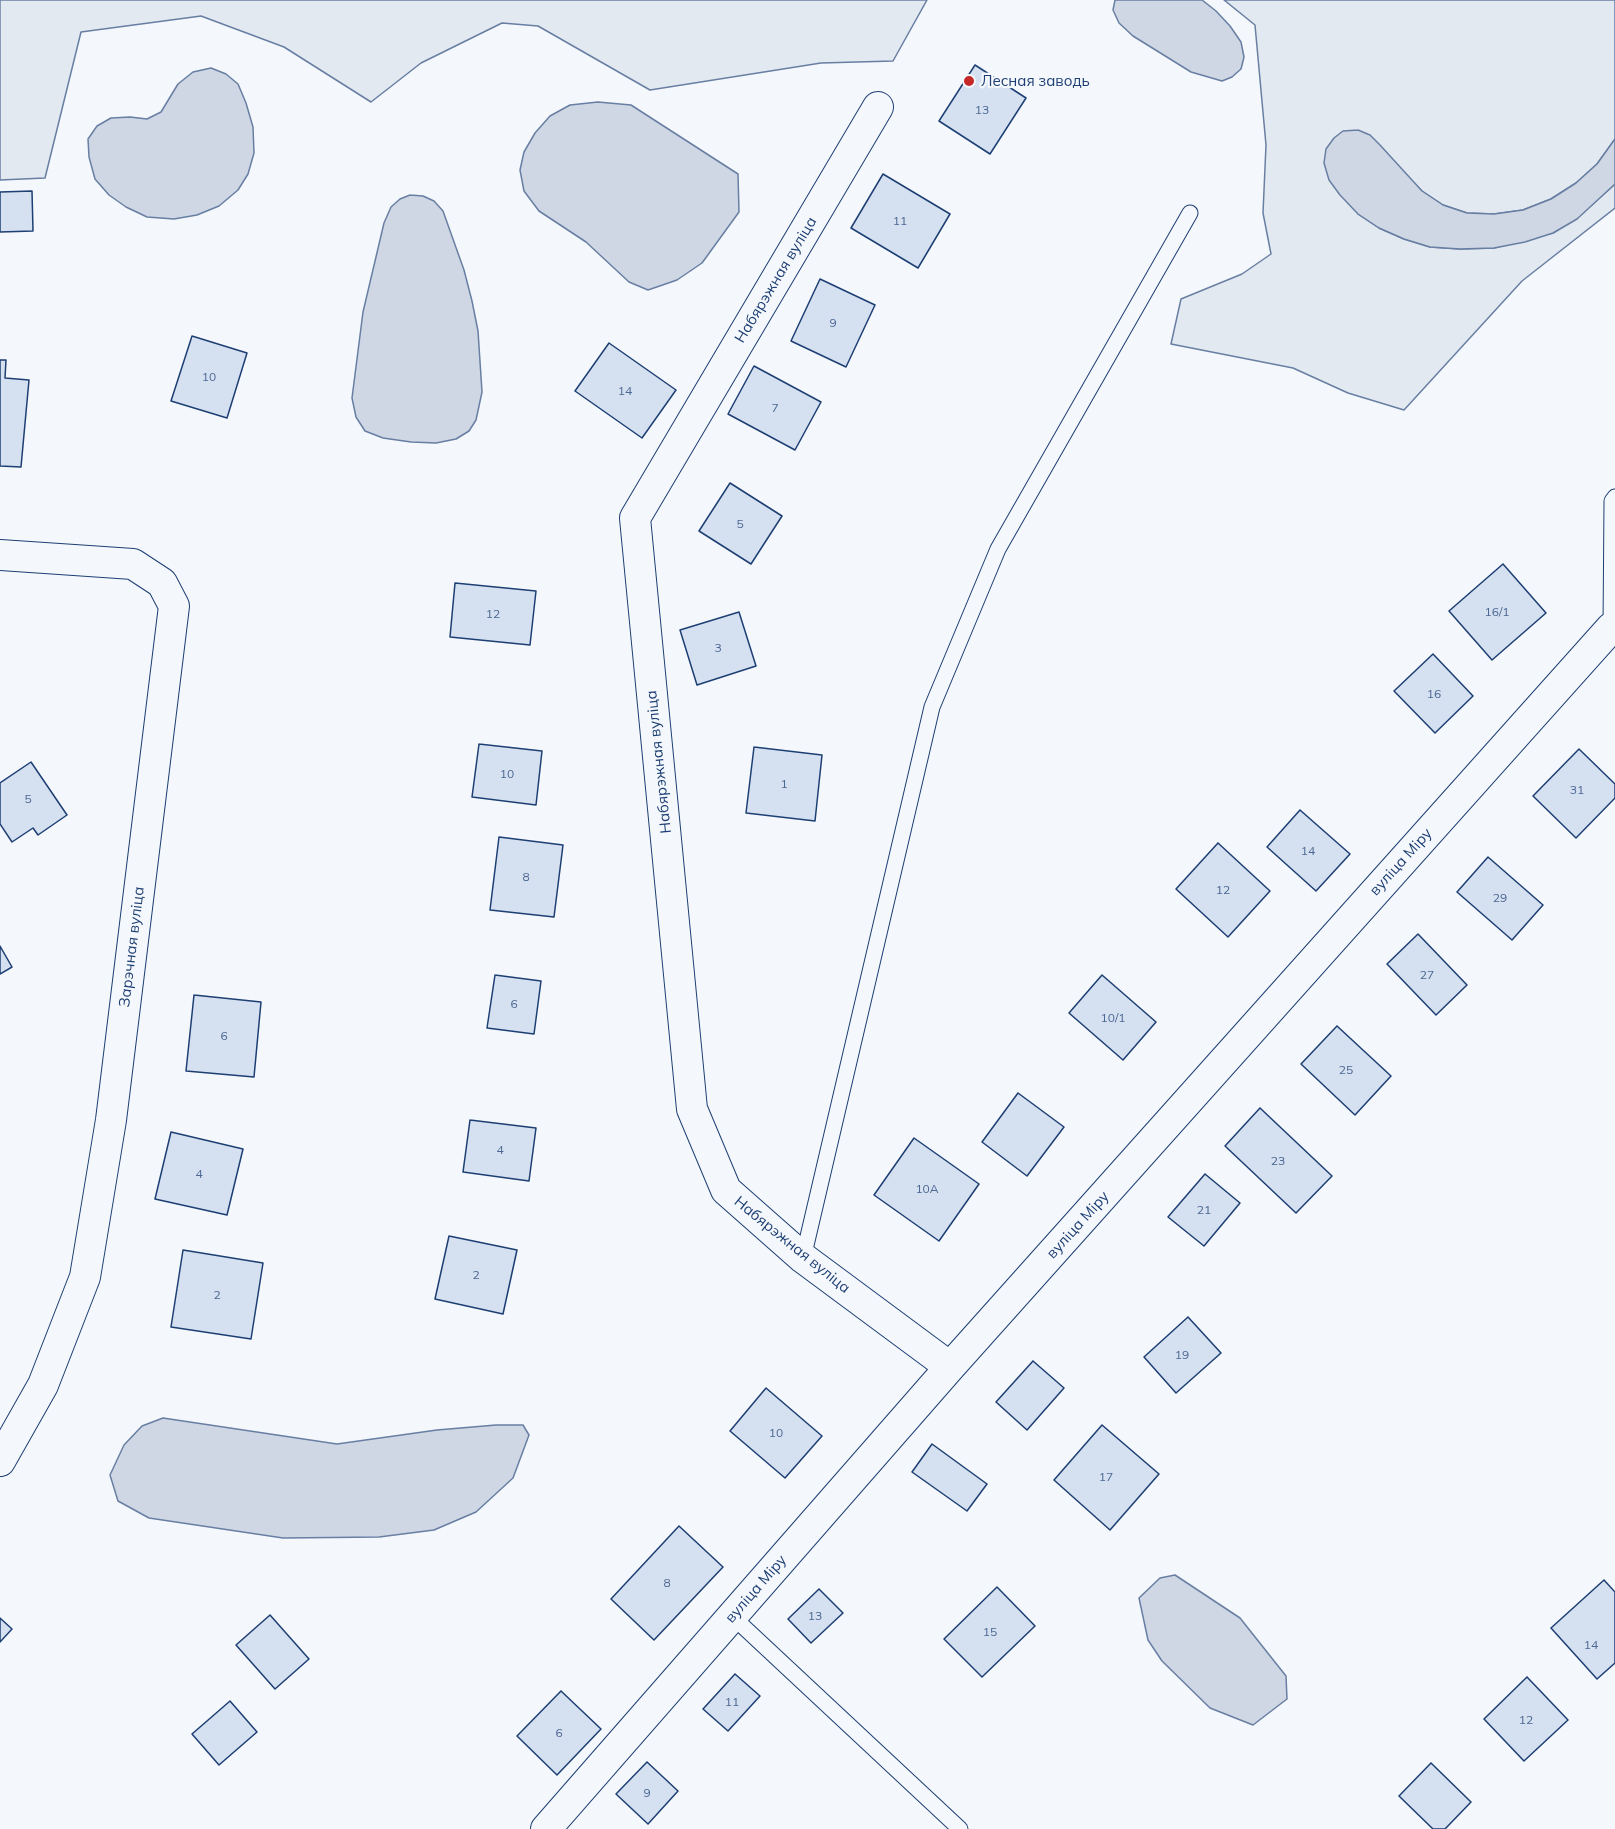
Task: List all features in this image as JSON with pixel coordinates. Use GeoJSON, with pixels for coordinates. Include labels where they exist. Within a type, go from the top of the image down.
{"type":"FeatureCollection","features":[{"type":"Feature","properties":{"kind":"street","name":"Набярэжная вуліца"},"geometry":{"type":"LineString","coordinates":[[878,107],[635,518],[693,1109],[726,1190],[803,1258],[950,1367]]}},
{"type":"Feature","properties":{"kind":"street","name":"Зарэчная вуліца"},"geometry":{"type":"LineString","coordinates":[[0,555],[133,564],[162,584],[174,606],[111,1120],[85,1277],[43,1385],[0,1461]]}},
{"type":"Feature","properties":{"kind":"street","name":"вуліца Міру"},"geometry":{"type":"LineString","coordinates":[[546,1829],[950,1367],[1613,628]]}},
{"type":"Feature","properties":{"kind":"lane"},"geometry":{"type":"LineString","coordinates":[[803,1258],[932,707],[998,549],[1190,213]]}},
{"type":"Feature","properties":{"kind":"lane"},"geometry":{"type":"LineString","coordinates":[[1613,628],[1612,501],[1615,497]]}},
{"type":"Feature","properties":{"kind":"lane"},"geometry":{"type":"LineString","coordinates":[[733,1617],[960,1829]]}},
{"type":"Feature","properties":{"kind":"shaded area"},"geometry":{"type":"Polygon","coordinates":[[[0,0],[927,0],[893,61],[821,63],[650,90],[538,26],[502,23],[421,63],[371,102],[284,47],[201,16],[81,32],[45,178],[0,180],[0,0]]]}},
{"type":"Feature","properties":{"kind":"shaded area"},"geometry":{"type":"Polygon","coordinates":[[[1115,0],[1202,0],[1230,26],[1241,42],[1244,57],[1241,69],[1232,77],[1222,81],[1191,72],[1133,36],[1119,23],[1113,10],[1115,0]]]}},
{"type":"Feature","properties":{"kind":"shaded area"},"geometry":{"type":"Polygon","coordinates":[[[1224,0],[1615,0],[1615,139],[1597,164],[1576,183],[1551,199],[1523,210],[1494,214],[1467,213],[1443,205],[1422,191],[1402,171],[1358,214],[1379,228],[1430,247],[1494,248],[1553,233],[1577,218],[1615,184],[1615,208],[1522,281],[1404,410],[1348,393],[1293,368],[1171,344],[1181,299],[1242,274],[1271,254],[1263,213],[1266,145],[1255,25],[1224,0]]]}},
{"type":"Feature","properties":{"kind":"shaded area"},"geometry":{"type":"Polygon","coordinates":[[[211,68],[226,74],[238,84],[246,103],[253,127],[254,153],[248,174],[238,190],[219,206],[197,215],[174,219],[147,217],[126,207],[109,195],[95,179],[89,157],[88,139],[97,126],[111,118],[147,119],[161,112],[178,84],[193,72],[211,68]]]}},
{"type":"Feature","properties":{"kind":"shaded area"},"geometry":{"type":"Polygon","coordinates":[[[598,102],[631,105],[738,174],[739,212],[702,263],[677,280],[648,290],[629,282],[586,242],[539,211],[524,191],[520,170],[524,152],[535,133],[550,116],[570,105],[598,102]]]}},
{"type":"Feature","properties":{"kind":"shaded area"},"geometry":{"type":"Polygon","coordinates":[[[1358,130],[1370,135],[1422,191],[1443,205],[1467,213],[1494,214],[1523,210],[1551,199],[1576,183],[1597,164],[1615,139],[1615,184],[1577,219],[1553,233],[1525,242],[1494,248],[1430,247],[1379,228],[1358,214],[1329,180],[1324,163],[1326,149],[1343,131],[1358,130]]]}},
{"type":"Feature","properties":{"kind":"shaded area"},"geometry":{"type":"Polygon","coordinates":[[[410,195],[423,196],[434,201],[443,211],[464,270],[478,331],[482,392],[476,420],[469,431],[456,439],[436,443],[383,438],[365,431],[356,417],[352,398],[363,312],[384,223],[391,207],[400,199],[410,195]]]}},
{"type":"Feature","properties":{"kind":"shaded area"},"geometry":{"type":"Polygon","coordinates":[[[163,1418],[337,1444],[437,1430],[496,1425],[523,1425],[529,1435],[513,1478],[476,1512],[434,1530],[379,1537],[283,1538],[149,1518],[118,1501],[110,1475],[124,1445],[142,1426],[163,1418]]]}},
{"type":"Feature","properties":{"kind":"shaded area"},"geometry":{"type":"Polygon","coordinates":[[[1175,1575],[1240,1618],[1286,1676],[1287,1699],[1253,1725],[1210,1708],[1162,1661],[1148,1640],[1139,1598],[1160,1578],[1175,1575]]]}},
{"type":"Feature","properties":{"kind":"building"},"geometry":{"type":"Polygon","coordinates":[[[975,65],[1026,98],[990,154],[939,121],[975,65]]]}},
{"type":"Feature","properties":{"kind":"building"},"geometry":{"type":"Polygon","coordinates":[[[883,174],[950,214],[918,268],[851,228],[883,174]]]}},
{"type":"Feature","properties":{"kind":"building"},"geometry":{"type":"Polygon","coordinates":[[[32,191],[33,231],[0,232],[0,192],[32,191]]]}},
{"type":"Feature","properties":{"kind":"building"},"geometry":{"type":"Polygon","coordinates":[[[820,279],[875,305],[846,367],[791,341],[820,279]]]}},
{"type":"Feature","properties":{"kind":"building"},"geometry":{"type":"Polygon","coordinates":[[[192,336],[247,353],[227,418],[171,401],[192,336]]]}},
{"type":"Feature","properties":{"kind":"building"},"geometry":{"type":"Polygon","coordinates":[[[609,343],[676,390],[642,438],[575,391],[609,343]]]}},
{"type":"Feature","properties":{"kind":"building"},"geometry":{"type":"Polygon","coordinates":[[[0,360],[6,360],[5,378],[29,380],[21,467],[0,466],[0,360]]]}},
{"type":"Feature","properties":{"kind":"building"},"geometry":{"type":"Polygon","coordinates":[[[754,366],[821,402],[795,450],[728,414],[754,366]]]}},
{"type":"Feature","properties":{"kind":"building"},"geometry":{"type":"Polygon","coordinates":[[[730,483],[782,516],[751,564],[699,531],[730,483]]]}},
{"type":"Feature","properties":{"kind":"building"},"geometry":{"type":"Polygon","coordinates":[[[1503,564],[1546,613],[1492,660],[1449,611],[1503,564]]]}},
{"type":"Feature","properties":{"kind":"building"},"geometry":{"type":"Polygon","coordinates":[[[455,583],[536,591],[530,645],[450,637],[455,583]]]}},
{"type":"Feature","properties":{"kind":"building"},"geometry":{"type":"Polygon","coordinates":[[[739,612],[756,666],[697,685],[680,630],[739,612]]]}},
{"type":"Feature","properties":{"kind":"building"},"geometry":{"type":"Polygon","coordinates":[[[1433,654],[1473,696],[1435,733],[1394,691],[1433,654]]]}},
{"type":"Feature","properties":{"kind":"building"},"geometry":{"type":"Polygon","coordinates":[[[479,744],[542,751],[536,805],[472,797],[479,744]]]}},
{"type":"Feature","properties":{"kind":"building"},"geometry":{"type":"Polygon","coordinates":[[[754,747],[822,755],[815,821],[746,813],[754,747]]]}},
{"type":"Feature","properties":{"kind":"building"},"geometry":{"type":"Polygon","coordinates":[[[1579,749],[1615,784],[1615,798],[1576,838],[1533,796],[1579,749]]]}},
{"type":"Feature","properties":{"kind":"building"},"geometry":{"type":"Polygon","coordinates":[[[31,762],[67,815],[38,835],[33,828],[12,842],[0,824],[0,783],[31,762]]]}},
{"type":"Feature","properties":{"kind":"building"},"geometry":{"type":"Polygon","coordinates":[[[1300,810],[1350,854],[1316,891],[1267,847],[1300,810]]]}},
{"type":"Feature","properties":{"kind":"building"},"geometry":{"type":"Polygon","coordinates":[[[499,837],[563,845],[554,917],[490,910],[499,837]]]}},
{"type":"Feature","properties":{"kind":"building"},"geometry":{"type":"Polygon","coordinates":[[[1218,843],[1270,891],[1228,937],[1176,889],[1218,843]]]}},
{"type":"Feature","properties":{"kind":"building"},"geometry":{"type":"Polygon","coordinates":[[[1488,857],[1543,905],[1512,940],[1457,892],[1488,857]]]}},
{"type":"Feature","properties":{"kind":"building"},"geometry":{"type":"Polygon","coordinates":[[[1418,934],[1467,985],[1436,1015],[1387,964],[1418,934]]]}},
{"type":"Feature","properties":{"kind":"building"},"geometry":{"type":"Polygon","coordinates":[[[0,946],[12,967],[0,974],[0,946]]]}},
{"type":"Feature","properties":{"kind":"building"},"geometry":{"type":"Polygon","coordinates":[[[495,975],[541,981],[534,1034],[487,1028],[495,975]]]}},
{"type":"Feature","properties":{"kind":"building"},"geometry":{"type":"Polygon","coordinates":[[[1102,975],[1156,1022],[1123,1060],[1069,1013],[1102,975]]]}},
{"type":"Feature","properties":{"kind":"building"},"geometry":{"type":"Polygon","coordinates":[[[194,995],[261,1002],[254,1077],[186,1071],[194,995]]]}},
{"type":"Feature","properties":{"kind":"building"},"geometry":{"type":"Polygon","coordinates":[[[1337,1026],[1391,1076],[1355,1115],[1301,1064],[1337,1026]]]}},
{"type":"Feature","properties":{"kind":"building"},"geometry":{"type":"Polygon","coordinates":[[[1018,1093],[1064,1127],[1027,1176],[982,1142],[1018,1093]]]}},
{"type":"Feature","properties":{"kind":"building"},"geometry":{"type":"Polygon","coordinates":[[[1260,1108],[1332,1176],[1296,1213],[1225,1146],[1260,1108]]]}},
{"type":"Feature","properties":{"kind":"building"},"geometry":{"type":"Polygon","coordinates":[[[470,1120],[536,1128],[529,1181],[463,1172],[470,1120]]]}},
{"type":"Feature","properties":{"kind":"building"},"geometry":{"type":"Polygon","coordinates":[[[171,1132],[243,1149],[227,1215],[155,1199],[171,1132]]]}},
{"type":"Feature","properties":{"kind":"building"},"geometry":{"type":"Polygon","coordinates":[[[914,1138],[979,1184],[939,1241],[874,1195],[914,1138]]]}},
{"type":"Feature","properties":{"kind":"building"},"geometry":{"type":"Polygon","coordinates":[[[1205,1174],[1240,1203],[1204,1246],[1168,1217],[1205,1174]]]}},
{"type":"Feature","properties":{"kind":"building"},"geometry":{"type":"Polygon","coordinates":[[[449,1236],[517,1250],[503,1314],[435,1299],[449,1236]]]}},
{"type":"Feature","properties":{"kind":"building"},"geometry":{"type":"Polygon","coordinates":[[[183,1250],[263,1263],[251,1339],[171,1327],[183,1250]]]}},
{"type":"Feature","properties":{"kind":"building"},"geometry":{"type":"Polygon","coordinates":[[[1188,1317],[1221,1353],[1176,1393],[1144,1357],[1188,1317]]]}},
{"type":"Feature","properties":{"kind":"building"},"geometry":{"type":"Polygon","coordinates":[[[1033,1361],[1064,1388],[1027,1430],[996,1402],[1033,1361]]]}},
{"type":"Feature","properties":{"kind":"building"},"geometry":{"type":"Polygon","coordinates":[[[766,1388],[822,1436],[785,1478],[730,1431],[766,1388]]]}},
{"type":"Feature","properties":{"kind":"building"},"geometry":{"type":"Polygon","coordinates":[[[1102,1425],[1159,1474],[1110,1530],[1054,1480],[1102,1425]]]}},
{"type":"Feature","properties":{"kind":"building"},"geometry":{"type":"Polygon","coordinates":[[[932,1444],[987,1484],[967,1511],[912,1472],[932,1444]]]}},
{"type":"Feature","properties":{"kind":"building"},"geometry":{"type":"Polygon","coordinates":[[[679,1526],[723,1567],[654,1640],[611,1599],[679,1526]]]}},
{"type":"Feature","properties":{"kind":"building"},"geometry":{"type":"Polygon","coordinates":[[[1604,1580],[1615,1592],[1615,1663],[1597,1679],[1551,1628],[1604,1580]]]}},
{"type":"Feature","properties":{"kind":"building"},"geometry":{"type":"Polygon","coordinates":[[[997,1587],[1035,1626],[982,1677],[944,1639],[997,1587]]]}},
{"type":"Feature","properties":{"kind":"building"},"geometry":{"type":"Polygon","coordinates":[[[819,1589],[843,1613],[811,1643],[788,1619],[819,1589]]]}},
{"type":"Feature","properties":{"kind":"building"},"geometry":{"type":"Polygon","coordinates":[[[270,1615],[309,1659],[275,1689],[236,1645],[270,1615]]]}},
{"type":"Feature","properties":{"kind":"building"},"geometry":{"type":"Polygon","coordinates":[[[0,1618],[12,1629],[0,1642],[0,1618]]]}},
{"type":"Feature","properties":{"kind":"building"},"geometry":{"type":"Polygon","coordinates":[[[735,1674],[760,1696],[728,1731],[703,1709],[735,1674]]]}},
{"type":"Feature","properties":{"kind":"building"},"geometry":{"type":"Polygon","coordinates":[[[1527,1677],[1568,1720],[1524,1761],[1484,1719],[1527,1677]]]}},
{"type":"Feature","properties":{"kind":"building"},"geometry":{"type":"Polygon","coordinates":[[[561,1691],[601,1729],[557,1775],[517,1736],[561,1691]]]}},
{"type":"Feature","properties":{"kind":"building"},"geometry":{"type":"Polygon","coordinates":[[[230,1701],[257,1732],[219,1765],[192,1734],[230,1701]]]}},
{"type":"Feature","properties":{"kind":"building"},"geometry":{"type":"Polygon","coordinates":[[[647,1762],[678,1791],[648,1824],[616,1794],[647,1762]]]}},
{"type":"Feature","properties":{"kind":"building"},"geometry":{"type":"Polygon","coordinates":[[[1431,1763],[1471,1802],[1445,1829],[1433,1829],[1399,1796],[1431,1763]]]}},
{"type":"Feature","properties":{"kind":"place","name":"Лесная заводь"},"geometry":{"type":"Point","coordinates":[969,81]}}]}
